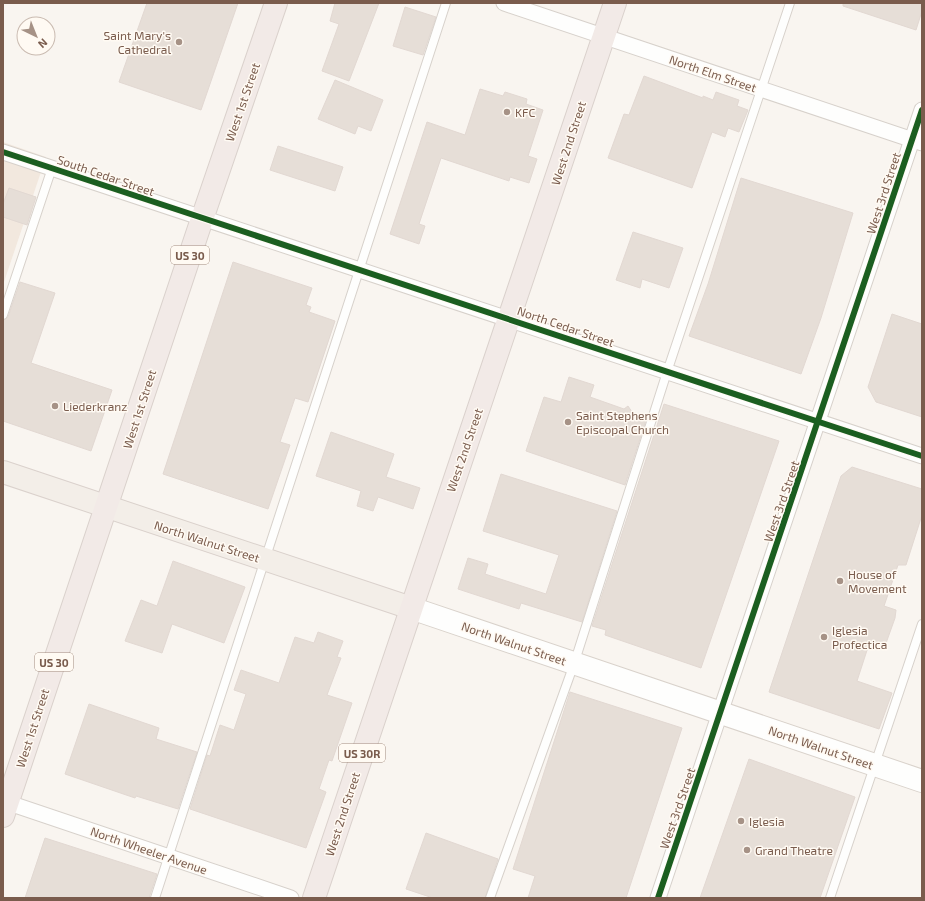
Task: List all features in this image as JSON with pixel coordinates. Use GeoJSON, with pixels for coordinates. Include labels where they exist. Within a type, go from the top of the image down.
{"type":"FeatureCollection","features":[{"type":"Feature","properties":{"kind":"highway","name":"West 1st Street"},"geometry":{"type":"LineString","coordinates":[[4,807],[276,3]]}},
{"type":"Feature","properties":{"kind":"highway","name":"West 2nd Street"},"geometry":{"type":"LineString","coordinates":[[314,898],[410,608],[510,319],[616,3]]}},
{"type":"Feature","properties":{"kind":"main road","name":"North Walnut Street"},"geometry":{"type":"LineString","coordinates":[[3,472],[106,508],[410,608],[922,781]]}},
{"type":"Feature","properties":{"kind":"street","name":"North Elm Street"},"geometry":{"type":"LineString","coordinates":[[504,3],[917,142]]}},
{"type":"Feature","properties":{"kind":"street","name":"West 3rd Street"},"geometry":{"type":"LineString","coordinates":[[658,898],[819,422],[917,142],[922,110]]}},
{"type":"Feature","properties":{"kind":"street","name":"South Cedar Street"},"geometry":{"type":"LineString","coordinates":[[3,152],[202,219]]}},
{"type":"Feature","properties":{"kind":"street","name":"North Cedar Street"},"geometry":{"type":"LineString","coordinates":[[202,219],[510,319],[922,456]]}},
{"type":"Feature","properties":{"kind":"street","name":"North Wheeler Avenue"},"geometry":{"type":"LineString","coordinates":[[4,807],[169,857],[291,898]]}},
{"type":"Feature","properties":{"kind":"lane"},"geometry":{"type":"LineString","coordinates":[[155,898],[446,3]]}},
{"type":"Feature","properties":{"kind":"lane"},"geometry":{"type":"LineString","coordinates":[[490,898],[574,664],[667,372],[790,3]]}},
{"type":"Feature","properties":{"kind":"lane"},"geometry":{"type":"LineString","coordinates":[[3,315],[52,168]]}},
{"type":"Feature","properties":{"kind":"lane"},"geometry":{"type":"LineString","coordinates":[[830,898],[922,624]]}},
{"type":"Feature","properties":{"kind":"shaded area"},"geometry":{"type":"Polygon","coordinates":[[[3,142],[46,157],[3,285],[3,142]]]}},
{"type":"Feature","properties":{"kind":"building","name":"Saint Mary's Cathedral"},"geometry":{"type":"Polygon","coordinates":[[[147,3],[238,3],[201,110],[119,82],[147,3]]]}},
{"type":"Feature","properties":{"kind":"building"},"geometry":{"type":"Polygon","coordinates":[[[335,3],[379,3],[349,81],[322,71],[339,24],[330,21],[335,3]]]}},
{"type":"Feature","properties":{"kind":"building"},"geometry":{"type":"Polygon","coordinates":[[[843,3],[922,3],[922,11],[916,30],[843,6],[843,3]]]}},
{"type":"Feature","properties":{"kind":"building"},"geometry":{"type":"Polygon","coordinates":[[[405,7],[436,17],[423,55],[393,46],[405,7]]]}},
{"type":"Feature","properties":{"kind":"building"},"geometry":{"type":"Polygon","coordinates":[[[644,76],[703,98],[703,96],[713,100],[716,92],[739,100],[737,106],[748,110],[739,132],[728,128],[725,137],[712,132],[692,188],[608,158],[624,114],[629,115],[644,76]]]}},
{"type":"Feature","properties":{"kind":"building"},"geometry":{"type":"Polygon","coordinates":[[[335,80],[383,100],[371,131],[358,126],[355,134],[318,119],[335,80]]]}},
{"type":"Feature","properties":{"kind":"building"},"geometry":{"type":"Polygon","coordinates":[[[480,89],[503,96],[505,92],[527,99],[526,104],[543,110],[528,156],[537,159],[529,183],[510,177],[509,181],[441,158],[419,224],[425,226],[419,244],[390,234],[427,122],[465,135],[480,89]]]}},
{"type":"Feature","properties":{"kind":"building"},"geometry":{"type":"Polygon","coordinates":[[[278,146],[343,167],[335,191],[270,170],[278,146]]]}},
{"type":"Feature","properties":{"kind":"building"},"geometry":{"type":"Polygon","coordinates":[[[741,178],[853,213],[821,318],[801,374],[689,336],[708,284],[741,178]]]}},
{"type":"Feature","properties":{"kind":"building"},"geometry":{"type":"Polygon","coordinates":[[[9,188],[36,197],[27,225],[3,217],[3,204],[9,188]]]}},
{"type":"Feature","properties":{"kind":"building"},"geometry":{"type":"Polygon","coordinates":[[[633,232],[683,248],[669,288],[642,279],[640,288],[616,280],[633,232]]]}},
{"type":"Feature","properties":{"kind":"building"},"geometry":{"type":"Polygon","coordinates":[[[233,262],[312,288],[306,305],[311,307],[309,312],[335,321],[308,402],[295,398],[280,442],[290,445],[268,509],[163,474],[233,262]]]}},
{"type":"Feature","properties":{"kind":"building","name":"Liederkranz"},"geometry":{"type":"Polygon","coordinates":[[[20,282],[55,293],[31,363],[112,390],[91,451],[3,421],[3,320],[8,317],[20,282]]]}},
{"type":"Feature","properties":{"kind":"building"},"geometry":{"type":"Polygon","coordinates":[[[892,314],[922,324],[922,417],[876,402],[868,387],[892,314]]]}},
{"type":"Feature","properties":{"kind":"building"},"geometry":{"type":"Polygon","coordinates":[[[569,377],[594,385],[590,397],[624,409],[628,406],[632,412],[647,417],[625,485],[526,451],[544,397],[561,402],[569,377]]]}},
{"type":"Feature","properties":{"kind":"building"},"geometry":{"type":"Polygon","coordinates":[[[664,404],[779,441],[701,668],[605,635],[606,630],[592,626],[664,404]]]}},
{"type":"Feature","properties":{"kind":"building"},"geometry":{"type":"Polygon","coordinates":[[[331,432],[394,454],[386,477],[420,488],[413,509],[378,497],[373,511],[357,506],[361,491],[316,476],[331,432]]]}},
{"type":"Feature","properties":{"kind":"building"},"geometry":{"type":"Polygon","coordinates":[[[852,467],[922,489],[922,515],[906,565],[898,565],[884,606],[896,610],[895,618],[885,646],[870,641],[857,681],[892,693],[879,729],[769,692],[841,476],[852,467]]]}},
{"type":"Feature","properties":{"kind":"building"},"geometry":{"type":"Polygon","coordinates":[[[501,474],[617,511],[582,622],[521,603],[519,609],[458,589],[468,558],[488,564],[485,574],[546,594],[559,555],[483,531],[501,474]]]}},
{"type":"Feature","properties":{"kind":"building"},"geometry":{"type":"Polygon","coordinates":[[[173,561],[245,587],[224,643],[172,624],[162,653],[125,641],[141,600],[157,606],[173,561]]]}},
{"type":"Feature","properties":{"kind":"building"},"geometry":{"type":"Polygon","coordinates":[[[318,632],[343,641],[337,657],[341,658],[327,695],[352,703],[332,761],[329,760],[319,789],[326,792],[306,848],[190,809],[207,755],[210,756],[220,725],[234,730],[246,694],[234,690],[241,670],[279,683],[295,637],[314,643],[318,632]]]}},
{"type":"Feature","properties":{"kind":"building"},"geometry":{"type":"Polygon","coordinates":[[[570,692],[682,728],[626,898],[528,898],[535,876],[513,869],[570,692]]]}},
{"type":"Feature","properties":{"kind":"building"},"geometry":{"type":"Polygon","coordinates":[[[89,704],[159,728],[156,739],[197,752],[178,809],[136,796],[135,798],[65,774],[89,704]]]}},
{"type":"Feature","properties":{"kind":"building"},"geometry":{"type":"Polygon","coordinates":[[[749,759],[855,797],[820,898],[700,898],[749,759]]]}},
{"type":"Feature","properties":{"kind":"building"},"geometry":{"type":"Polygon","coordinates":[[[426,833],[498,859],[485,898],[433,898],[406,889],[426,833]]]}},
{"type":"Feature","properties":{"kind":"building"},"geometry":{"type":"Polygon","coordinates":[[[45,838],[157,874],[149,898],[25,898],[45,838]]]}},
{"type":"Feature","properties":{"kind":"cycle path"},"geometry":{"type":"LineString","coordinates":[[658,898],[922,110]]}},
{"type":"Feature","properties":{"kind":"cycle path"},"geometry":{"type":"LineString","coordinates":[[3,152],[922,456]]}},
{"type":"Feature","properties":{"kind":"place","name":"Saint Mary's Cathedral"},"geometry":{"type":"Point","coordinates":[179,42]}},
{"type":"Feature","properties":{"kind":"place","name":"KFC"},"geometry":{"type":"Point","coordinates":[507,112]}},
{"type":"Feature","properties":{"kind":"place","name":"Liederkranz"},"geometry":{"type":"Point","coordinates":[55,406]}},
{"type":"Feature","properties":{"kind":"place","name":"Saint Stephens Episcopal Church"},"geometry":{"type":"Point","coordinates":[568,422]}},
{"type":"Feature","properties":{"kind":"place","name":"House of Movement"},"geometry":{"type":"Point","coordinates":[840,581]}},
{"type":"Feature","properties":{"kind":"place","name":"Iglesia Profectica"},"geometry":{"type":"Point","coordinates":[824,637]}},
{"type":"Feature","properties":{"kind":"place","name":"Iglesia"},"geometry":{"type":"Point","coordinates":[741,821]}},
{"type":"Feature","properties":{"kind":"place","name":"Grand Theatre"},"geometry":{"type":"Point","coordinates":[747,850]}}]}
